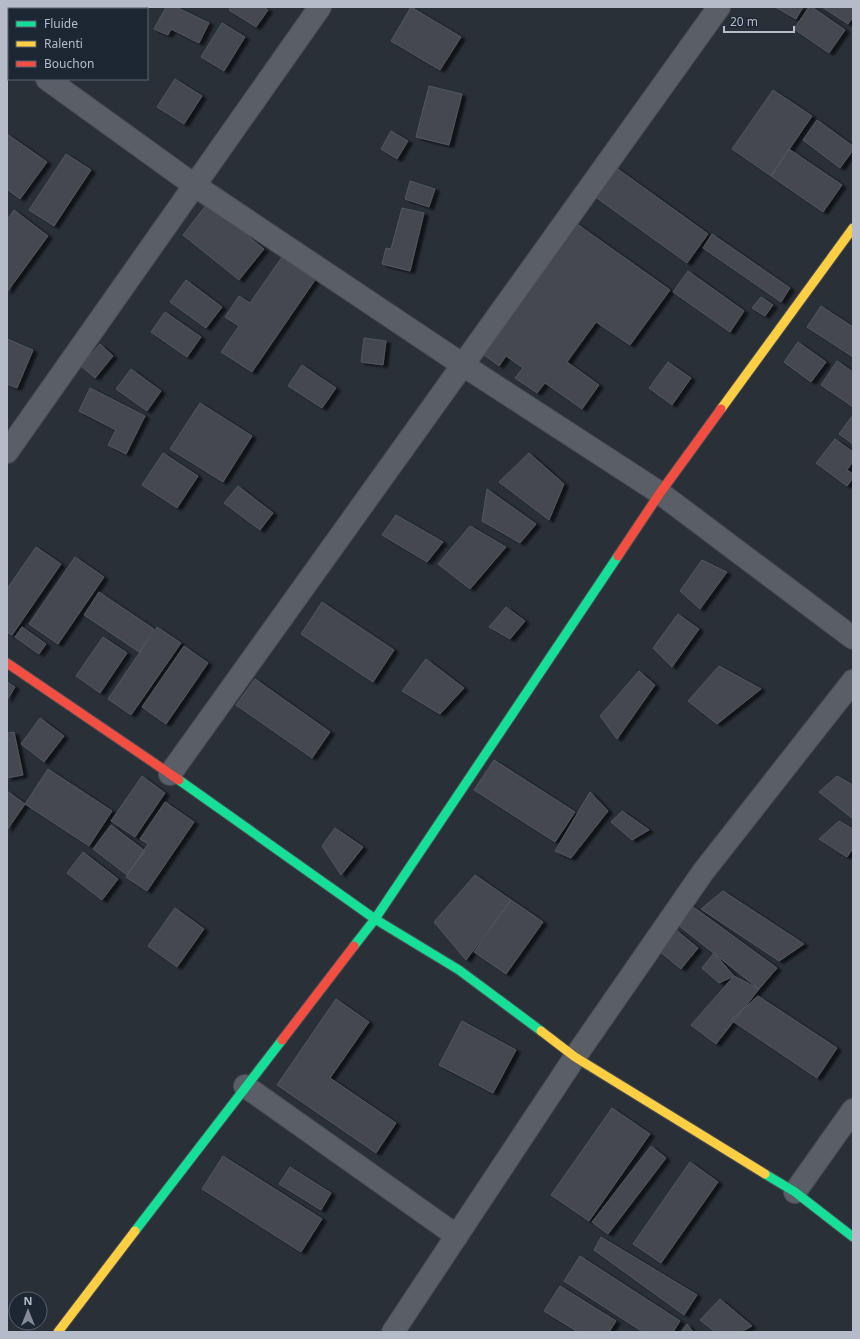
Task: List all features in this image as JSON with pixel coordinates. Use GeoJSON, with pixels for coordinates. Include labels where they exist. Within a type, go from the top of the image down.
{"type":"FeatureCollection","features":[{"type":"Feature","properties":{"kind":"street"},"geometry":{"type":"LineString","coordinates":[[7,452],[320,7]]}},
{"type":"Feature","properties":{"kind":"street"},"geometry":{"type":"LineString","coordinates":[[170,774],[463,366],[718,7]]}},
{"type":"Feature","properties":{"kind":"street"},"geometry":{"type":"LineString","coordinates":[[48,80],[194,185],[463,366],[660,493],[853,638]]}},
{"type":"Feature","properties":{"kind":"street"},"geometry":{"type":"LineString","coordinates":[[58,1332],[245,1086],[375,919],[660,493],[853,228]]}},
{"type":"Feature","properties":{"kind":"street"},"geometry":{"type":"LineString","coordinates":[[7,663],[170,774],[375,919],[458,970],[575,1057],[795,1192],[853,1237]]}},
{"type":"Feature","properties":{"kind":"street"},"geometry":{"type":"LineString","coordinates":[[393,1332],[575,1057],[703,872],[853,681]]}},
{"type":"Feature","properties":{"kind":"street"},"geometry":{"type":"LineString","coordinates":[[245,1086],[457,1236]]}},
{"type":"Feature","properties":{"kind":"street"},"geometry":{"type":"LineString","coordinates":[[795,1192],[853,1110]]}},
{"type":"Feature","properties":{"kind":"building"},"geometry":{"type":"Polygon","coordinates":[[[166,7],[176,7],[209,23],[199,43],[171,29],[168,35],[154,29],[166,7]]]}},
{"type":"Feature","properties":{"kind":"building"},"geometry":{"type":"Polygon","coordinates":[[[231,7],[263,7],[268,10],[256,27],[229,10],[231,7]]]}},
{"type":"Feature","properties":{"kind":"building"},"geometry":{"type":"Polygon","coordinates":[[[411,7],[461,37],[440,70],[391,41],[411,7]]]}},
{"type":"Feature","properties":{"kind":"building"},"geometry":{"type":"Polygon","coordinates":[[[775,7],[803,7],[796,19],[775,7]]]}},
{"type":"Feature","properties":{"kind":"building"},"geometry":{"type":"Polygon","coordinates":[[[809,7],[812,7],[845,30],[829,53],[794,29],[809,7]]]}},
{"type":"Feature","properties":{"kind":"building"},"geometry":{"type":"Polygon","coordinates":[[[822,7],[853,7],[853,17],[848,24],[822,7]]]}},
{"type":"Feature","properties":{"kind":"building"},"geometry":{"type":"Polygon","coordinates":[[[222,23],[245,37],[224,71],[201,57],[222,23]]]}},
{"type":"Feature","properties":{"kind":"building"},"geometry":{"type":"Polygon","coordinates":[[[175,79],[202,96],[184,124],[157,107],[175,79]]]}},
{"type":"Feature","properties":{"kind":"building"},"geometry":{"type":"Polygon","coordinates":[[[429,86],[462,94],[449,145],[416,137],[429,86]]]}},
{"type":"Feature","properties":{"kind":"building"},"geometry":{"type":"Polygon","coordinates":[[[773,90],[812,116],[771,176],[732,149],[773,90]]]}},
{"type":"Feature","properties":{"kind":"building"},"geometry":{"type":"Polygon","coordinates":[[[817,120],[853,146],[853,150],[840,168],[803,140],[817,120]]]}},
{"type":"Feature","properties":{"kind":"building"},"geometry":{"type":"Polygon","coordinates":[[[391,131],[408,141],[397,159],[381,149],[391,131]]]}},
{"type":"Feature","properties":{"kind":"building"},"geometry":{"type":"Polygon","coordinates":[[[7,134],[47,162],[20,199],[7,189],[7,134]]]}},
{"type":"Feature","properties":{"kind":"building"},"geometry":{"type":"Polygon","coordinates":[[[789,149],[842,185],[823,212],[771,176],[789,149]]]}},
{"type":"Feature","properties":{"kind":"building"},"geometry":{"type":"Polygon","coordinates":[[[66,154],[91,170],[54,226],[29,210],[66,154]]]}},
{"type":"Feature","properties":{"kind":"building"},"geometry":{"type":"Polygon","coordinates":[[[615,167],[708,234],[687,263],[594,196],[615,167]]]}},
{"type":"Feature","properties":{"kind":"building"},"geometry":{"type":"Polygon","coordinates":[[[410,181],[435,189],[429,207],[405,199],[410,181]]]}},
{"type":"Feature","properties":{"kind":"building"},"geometry":{"type":"Polygon","coordinates":[[[207,204],[264,249],[239,280],[183,235],[207,204]]]}},
{"type":"Feature","properties":{"kind":"building"},"geometry":{"type":"Polygon","coordinates":[[[402,208],[424,213],[410,271],[382,264],[386,248],[391,249],[402,208]]]}},
{"type":"Feature","properties":{"kind":"building"},"geometry":{"type":"Polygon","coordinates":[[[14,210],[48,236],[7,292],[7,220],[14,210]]]}},
{"type":"Feature","properties":{"kind":"building"},"geometry":{"type":"Polygon","coordinates":[[[577,224],[670,290],[630,345],[596,322],[567,362],[599,385],[582,409],[545,383],[537,393],[515,378],[523,368],[506,356],[499,366],[484,355],[577,224]]]}},
{"type":"Feature","properties":{"kind":"building"},"geometry":{"type":"Polygon","coordinates":[[[712,234],[790,288],[781,302],[703,248],[712,234]]]}},
{"type":"Feature","properties":{"kind":"building"},"geometry":{"type":"Polygon","coordinates":[[[282,257],[315,280],[252,372],[221,352],[239,326],[225,317],[239,296],[250,303],[282,257]]]}},
{"type":"Feature","properties":{"kind":"building"},"geometry":{"type":"Polygon","coordinates":[[[688,271],[744,311],[730,332],[673,292],[688,271]]]}},
{"type":"Feature","properties":{"kind":"building"},"geometry":{"type":"Polygon","coordinates":[[[186,280],[222,307],[206,328],[170,302],[186,280]]]}},
{"type":"Feature","properties":{"kind":"building"},"geometry":{"type":"Polygon","coordinates":[[[761,297],[773,305],[765,316],[752,308],[761,297]]]}},
{"type":"Feature","properties":{"kind":"building"},"geometry":{"type":"Polygon","coordinates":[[[821,306],[853,327],[853,357],[807,327],[821,306]]]}},
{"type":"Feature","properties":{"kind":"building"},"geometry":{"type":"Polygon","coordinates":[[[165,312],[201,337],[187,357],[151,332],[165,312]]]}},
{"type":"Feature","properties":{"kind":"building"},"geometry":{"type":"Polygon","coordinates":[[[364,338],[386,341],[383,365],[361,362],[364,338]]]}},
{"type":"Feature","properties":{"kind":"building"},"geometry":{"type":"Polygon","coordinates":[[[7,339],[33,350],[17,388],[7,384],[7,339]]]}},
{"type":"Feature","properties":{"kind":"building"},"geometry":{"type":"Polygon","coordinates":[[[798,342],[826,362],[811,382],[784,362],[798,342]]]}},
{"type":"Feature","properties":{"kind":"building"},"geometry":{"type":"Polygon","coordinates":[[[100,344],[113,356],[95,378],[81,366],[100,344]]]}},
{"type":"Feature","properties":{"kind":"building"},"geometry":{"type":"Polygon","coordinates":[[[837,361],[853,372],[853,407],[821,385],[837,361]]]}},
{"type":"Feature","properties":{"kind":"building"},"geometry":{"type":"Polygon","coordinates":[[[668,362],[691,378],[672,405],[649,388],[668,362]]]}},
{"type":"Feature","properties":{"kind":"building"},"geometry":{"type":"Polygon","coordinates":[[[302,365],[336,388],[322,408],[288,386],[302,365]]]}},
{"type":"Feature","properties":{"kind":"building"},"geometry":{"type":"Polygon","coordinates":[[[131,369],[161,391],[147,411],[116,389],[131,369]]]}},
{"type":"Feature","properties":{"kind":"building"},"geometry":{"type":"Polygon","coordinates":[[[90,388],[145,416],[126,454],[108,445],[116,430],[79,411],[90,388]]]}},
{"type":"Feature","properties":{"kind":"building"},"geometry":{"type":"Polygon","coordinates":[[[200,403],[252,436],[223,482],[170,449],[200,403]]]}},
{"type":"Feature","properties":{"kind":"building"},"geometry":{"type":"Polygon","coordinates":[[[853,415],[853,444],[839,434],[853,415]]]}},
{"type":"Feature","properties":{"kind":"building"},"geometry":{"type":"Polygon","coordinates":[[[835,439],[853,452],[853,461],[847,470],[853,474],[853,478],[847,486],[816,463],[835,439]]]}},
{"type":"Feature","properties":{"kind":"building"},"geometry":{"type":"Polygon","coordinates":[[[163,453],[198,476],[177,508],[142,485],[163,453]]]}},
{"type":"Feature","properties":{"kind":"building"},"geometry":{"type":"Polygon","coordinates":[[[529,453],[564,484],[549,520],[499,482],[529,453]]]}},
{"type":"Feature","properties":{"kind":"building"},"geometry":{"type":"Polygon","coordinates":[[[238,486],[273,513],[260,530],[224,503],[238,486]]]}},
{"type":"Feature","properties":{"kind":"building"},"geometry":{"type":"Polygon","coordinates":[[[487,489],[536,524],[520,543],[482,521],[487,489]]]}},
{"type":"Feature","properties":{"kind":"building"},"geometry":{"type":"Polygon","coordinates":[[[396,515],[443,542],[427,562],[382,535],[396,515]]]}},
{"type":"Feature","properties":{"kind":"building"},"geometry":{"type":"Polygon","coordinates":[[[470,526],[506,547],[470,589],[438,564],[470,526]]]}},
{"type":"Feature","properties":{"kind":"building"},"geometry":{"type":"Polygon","coordinates":[[[36,547],[61,564],[12,635],[7,632],[7,589],[36,547]]]}},
{"type":"Feature","properties":{"kind":"building"},"geometry":{"type":"Polygon","coordinates":[[[75,557],[104,577],[58,644],[29,624],[75,557]]]}},
{"type":"Feature","properties":{"kind":"building"},"geometry":{"type":"Polygon","coordinates":[[[702,560],[727,572],[700,609],[680,591],[702,560]]]}},
{"type":"Feature","properties":{"kind":"building"},"geometry":{"type":"Polygon","coordinates":[[[99,592],[154,629],[139,652],[84,615],[99,592]]]}},
{"type":"Feature","properties":{"kind":"building"},"geometry":{"type":"Polygon","coordinates":[[[322,602],[394,650],[373,682],[301,634],[322,602]]]}},
{"type":"Feature","properties":{"kind":"building"},"geometry":{"type":"Polygon","coordinates":[[[506,607],[525,621],[510,639],[489,627],[506,607]]]}},
{"type":"Feature","properties":{"kind":"building"},"geometry":{"type":"Polygon","coordinates":[[[678,614],[699,629],[672,667],[653,648],[678,614]]]}},
{"type":"Feature","properties":{"kind":"building"},"geometry":{"type":"Polygon","coordinates":[[[22,627],[46,644],[39,654],[15,637],[22,627]]]}},
{"type":"Feature","properties":{"kind":"building"},"geometry":{"type":"Polygon","coordinates":[[[157,627],[181,643],[131,715],[108,699],[157,627]]]}},
{"type":"Feature","properties":{"kind":"building"},"geometry":{"type":"Polygon","coordinates":[[[103,637],[127,653],[100,693],[76,676],[103,637]]]}},
{"type":"Feature","properties":{"kind":"building"},"geometry":{"type":"Polygon","coordinates":[[[184,646],[208,663],[166,724],[142,707],[184,646]]]}},
{"type":"Feature","properties":{"kind":"building"},"geometry":{"type":"Polygon","coordinates":[[[426,659],[464,688],[440,714],[402,691],[426,659]]]}},
{"type":"Feature","properties":{"kind":"building"},"geometry":{"type":"Polygon","coordinates":[[[719,666],[761,689],[717,724],[688,701],[719,666]]]}},
{"type":"Feature","properties":{"kind":"building"},"geometry":{"type":"Polygon","coordinates":[[[639,671],[655,685],[617,739],[600,716],[639,671]]]}},
{"type":"Feature","properties":{"kind":"building"},"geometry":{"type":"Polygon","coordinates":[[[255,679],[330,732],[312,758],[236,705],[255,679]]]}},
{"type":"Feature","properties":{"kind":"building"},"geometry":{"type":"Polygon","coordinates":[[[7,682],[15,687],[7,700],[7,682]]]}},
{"type":"Feature","properties":{"kind":"building"},"geometry":{"type":"Polygon","coordinates":[[[40,718],[64,736],[44,762],[21,744],[40,718]]]}},
{"type":"Feature","properties":{"kind":"building"},"geometry":{"type":"Polygon","coordinates":[[[14,732],[23,775],[7,778],[7,733],[14,732]]]}},
{"type":"Feature","properties":{"kind":"building"},"geometry":{"type":"Polygon","coordinates":[[[494,760],[575,812],[555,842],[474,790],[494,760]]]}},
{"type":"Feature","properties":{"kind":"building"},"geometry":{"type":"Polygon","coordinates":[[[48,769],[112,811],[89,846],[25,804],[48,769]]]}},
{"type":"Feature","properties":{"kind":"building"},"geometry":{"type":"Polygon","coordinates":[[[142,776],[165,793],[135,837],[111,821],[142,776]]]}},
{"type":"Feature","properties":{"kind":"building"},"geometry":{"type":"Polygon","coordinates":[[[837,776],[853,785],[853,819],[819,792],[837,776]]]}},
{"type":"Feature","properties":{"kind":"building"},"geometry":{"type":"Polygon","coordinates":[[[7,791],[25,804],[7,830],[7,791]]]}},
{"type":"Feature","properties":{"kind":"building"},"geometry":{"type":"Polygon","coordinates":[[[590,792],[608,811],[571,858],[555,851],[590,792]]]}},
{"type":"Feature","properties":{"kind":"building"},"geometry":{"type":"Polygon","coordinates":[[[165,802],[194,822],[147,891],[126,877],[148,844],[140,839],[165,802]]]}},
{"type":"Feature","properties":{"kind":"building"},"geometry":{"type":"Polygon","coordinates":[[[622,811],[649,830],[632,840],[611,822],[622,811]]]}},
{"type":"Feature","properties":{"kind":"building"},"geometry":{"type":"Polygon","coordinates":[[[839,821],[853,829],[853,848],[847,857],[819,839],[839,821]]]}},
{"type":"Feature","properties":{"kind":"building"},"geometry":{"type":"Polygon","coordinates":[[[111,825],[145,851],[127,875],[93,849],[111,825]]]}},
{"type":"Feature","properties":{"kind":"building"},"geometry":{"type":"Polygon","coordinates":[[[335,828],[363,847],[341,875],[322,846],[335,828]]]}},
{"type":"Feature","properties":{"kind":"building"},"geometry":{"type":"Polygon","coordinates":[[[83,852],[118,879],[102,900],[67,873],[83,852]]]}},
{"type":"Feature","properties":{"kind":"building"},"geometry":{"type":"Polygon","coordinates":[[[475,875],[511,900],[466,960],[434,922],[475,875]]]}},
{"type":"Feature","properties":{"kind":"building"},"geometry":{"type":"Polygon","coordinates":[[[723,891],[804,944],[779,961],[701,909],[723,891]]]}},
{"type":"Feature","properties":{"kind":"building"},"geometry":{"type":"Polygon","coordinates":[[[511,900],[543,922],[506,974],[474,952],[511,900]]]}},
{"type":"Feature","properties":{"kind":"building"},"geometry":{"type":"Polygon","coordinates":[[[688,903],[777,968],[759,989],[673,921],[688,903]]]}},
{"type":"Feature","properties":{"kind":"building"},"geometry":{"type":"Polygon","coordinates":[[[175,908],[204,929],[177,967],[148,946],[175,908]]]}},
{"type":"Feature","properties":{"kind":"building"},"geometry":{"type":"Polygon","coordinates":[[[676,930],[698,948],[681,969],[659,951],[676,930]]]}},
{"type":"Feature","properties":{"kind":"building"},"geometry":{"type":"Polygon","coordinates":[[[714,953],[734,976],[719,983],[702,968],[714,953]]]}},
{"type":"Feature","properties":{"kind":"building"},"geometry":{"type":"Polygon","coordinates":[[[734,976],[759,989],[716,1044],[691,1025],[734,976]]]}},
{"type":"Feature","properties":{"kind":"building"},"geometry":{"type":"Polygon","coordinates":[[[758,996],[837,1048],[817,1078],[731,1020],[758,996]]]}},
{"type":"Feature","properties":{"kind":"building"},"geometry":{"type":"Polygon","coordinates":[[[336,999],[369,1022],[330,1078],[396,1123],[376,1153],[277,1085],[336,999]]]}},
{"type":"Feature","properties":{"kind":"building"},"geometry":{"type":"Polygon","coordinates":[[[462,1021],[516,1050],[493,1093],[439,1065],[462,1021]]]}},
{"type":"Feature","properties":{"kind":"building"},"geometry":{"type":"Polygon","coordinates":[[[612,1108],[650,1134],[589,1221],[551,1195],[612,1108]]]}},
{"type":"Feature","properties":{"kind":"building"},"geometry":{"type":"Polygon","coordinates":[[[651,1146],[666,1158],[608,1234],[592,1222],[651,1146]]]}},
{"type":"Feature","properties":{"kind":"building"},"geometry":{"type":"Polygon","coordinates":[[[223,1156],[322,1219],[301,1252],[202,1189],[223,1156]]]}},
{"type":"Feature","properties":{"kind":"building"},"geometry":{"type":"Polygon","coordinates":[[[690,1162],[718,1182],[661,1263],[633,1244],[690,1162]]]}},
{"type":"Feature","properties":{"kind":"building"},"geometry":{"type":"Polygon","coordinates":[[[290,1167],[331,1193],[321,1210],[279,1184],[290,1167]]]}},
{"type":"Feature","properties":{"kind":"building"},"geometry":{"type":"Polygon","coordinates":[[[601,1237],[697,1295],[684,1315],[594,1250],[601,1237]]]}},
{"type":"Feature","properties":{"kind":"building"},"geometry":{"type":"Polygon","coordinates":[[[580,1256],[680,1321],[673,1332],[643,1332],[564,1281],[580,1256]]]}},
{"type":"Feature","properties":{"kind":"building"},"geometry":{"type":"Polygon","coordinates":[[[560,1286],[616,1321],[609,1332],[578,1332],[544,1311],[560,1286]]]}},
{"type":"Feature","properties":{"kind":"building"},"geometry":{"type":"Polygon","coordinates":[[[720,1299],[752,1326],[741,1332],[715,1332],[700,1320],[720,1299]]]}},
{"type":"Feature","properties":{"kind":"building"},"geometry":{"type":"Polygon","coordinates":[[[687,1324],[693,1332],[681,1332],[687,1324]]]}},
{"type":"Feature","properties":{"kind":"traffic: fast"},"geometry":{"type":"LineString","coordinates":[[354,946],[375,919],[618,556]]}},
{"type":"Feature","properties":{"kind":"traffic: fast"},"geometry":{"type":"LineString","coordinates":[[179,780],[375,919],[459,970],[541,1031]]}},
{"type":"Feature","properties":{"kind":"traffic: fast"},"geometry":{"type":"LineString","coordinates":[[135,1231],[282,1040]]}},
{"type":"Feature","properties":{"kind":"traffic: fast"},"geometry":{"type":"LineString","coordinates":[[765,1174],[795,1192],[853,1237]]}},
{"type":"Feature","properties":{"kind":"traffic: slow"},"geometry":{"type":"LineString","coordinates":[[721,409],[853,228]]}},
{"type":"Feature","properties":{"kind":"traffic: slow"},"geometry":{"type":"LineString","coordinates":[[541,1031],[575,1057],[765,1174]]}},
{"type":"Feature","properties":{"kind":"traffic: slow"},"geometry":{"type":"LineString","coordinates":[[58,1332],[135,1231]]}},
{"type":"Feature","properties":{"kind":"traffic: jam"},"geometry":{"type":"LineString","coordinates":[[618,556],[660,493],[721,409]]}},
{"type":"Feature","properties":{"kind":"traffic: jam"},"geometry":{"type":"LineString","coordinates":[[7,663],[179,780]]}},
{"type":"Feature","properties":{"kind":"traffic: jam"},"geometry":{"type":"LineString","coordinates":[[282,1040],[354,946]]}}]}
